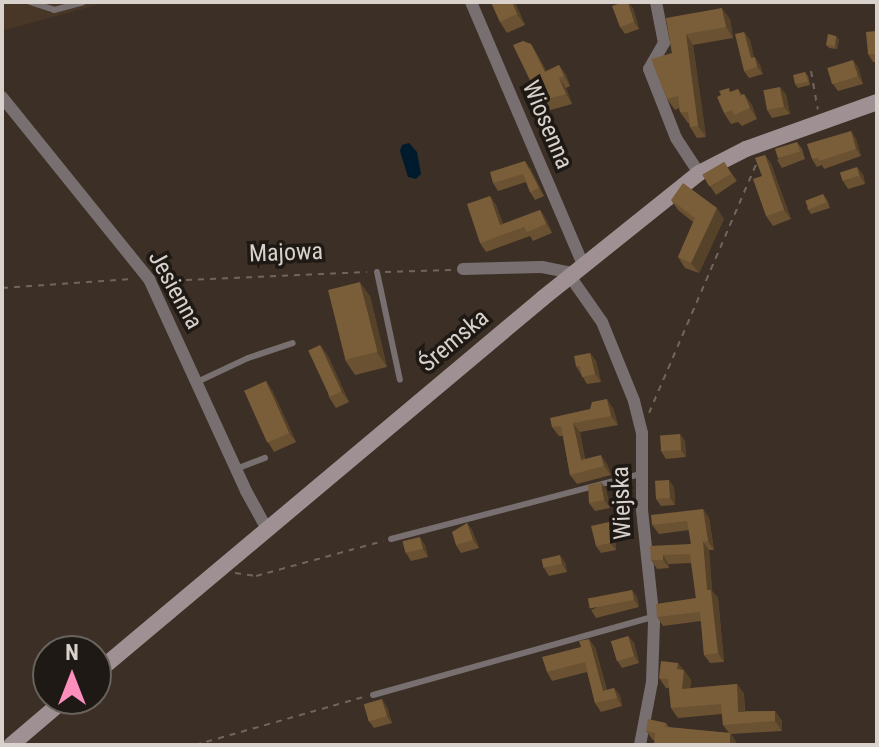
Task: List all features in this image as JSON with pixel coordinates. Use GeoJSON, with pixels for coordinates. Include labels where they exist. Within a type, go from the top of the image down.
{"type":"FeatureCollection","features":[{"type":"Feature","properties":{"kind":"main road","name":"Śremska"},"geometry":{"type":"LineString","coordinates":[[112,660],[583,264],[699,173],[755,145],[877,102]]}},
{"type":"Feature","properties":{"kind":"main road"},"geometry":{"type":"LineString","coordinates":[[11,745],[46,715]]}},
{"type":"Feature","properties":{"kind":"street","name":"Wiosenna"},"geometry":{"type":"LineString","coordinates":[[471,2],[583,264]]}},
{"type":"Feature","properties":{"kind":"street"},"geometry":{"type":"LineString","coordinates":[[656,2],[664,43],[649,69],[676,138],[699,173]]}},
{"type":"Feature","properties":{"kind":"street","name":"Jesienna"},"geometry":{"type":"LineString","coordinates":[[2,97],[149,279],[236,469],[267,529]]}},
{"type":"Feature","properties":{"kind":"street"},"geometry":{"type":"LineString","coordinates":[[463,269],[542,267],[562,269],[570,275]]}},
{"type":"Feature","properties":{"kind":"street","name":"Wiejska"},"geometry":{"type":"LineString","coordinates":[[570,275],[602,322],[641,426],[641,474],[653,617],[652,682],[640,745]]}},
{"type":"Feature","properties":{"kind":"lane"},"geometry":{"type":"LineString","coordinates":[[30,2],[54,10],[83,2]]}},
{"type":"Feature","properties":{"kind":"lane"},"geometry":{"type":"LineString","coordinates":[[377,272],[400,380]]}},
{"type":"Feature","properties":{"kind":"lane"},"geometry":{"type":"LineString","coordinates":[[197,382],[248,358],[293,343]]}},
{"type":"Feature","properties":{"kind":"lane"},"geometry":{"type":"LineString","coordinates":[[236,469],[265,458]]}},
{"type":"Feature","properties":{"kind":"lane"},"geometry":{"type":"LineString","coordinates":[[391,539],[641,474]]}},
{"type":"Feature","properties":{"kind":"lane"},"geometry":{"type":"LineString","coordinates":[[373,695],[653,617]]}},
{"type":"Feature","properties":{"kind":"path"},"geometry":{"type":"LineString","coordinates":[[811,71],[822,122]]}},
{"type":"Feature","properties":{"kind":"path"},"geometry":{"type":"LineString","coordinates":[[641,426],[758,160],[755,145]]}},
{"type":"Feature","properties":{"kind":"path","name":"Majowa"},"geometry":{"type":"LineString","coordinates":[[2,288],[149,279],[158,282],[463,269]]}},
{"type":"Feature","properties":{"kind":"path"},"geometry":{"type":"LineString","coordinates":[[224,565],[239,575],[256,576],[391,539]]}},
{"type":"Feature","properties":{"kind":"path"},"geometry":{"type":"LineString","coordinates":[[195,745],[373,695]]}},
{"type":"Feature","properties":{"kind":"shaded area"},"geometry":{"type":"Polygon","coordinates":[[[2,2],[107,2],[2,31],[2,2]]]}},
{"type":"Feature","properties":{"kind":"water"},"geometry":{"type":"Polygon","coordinates":[[[409,143],[417,152],[421,174],[416,179],[408,177],[400,151],[402,145],[409,143]]]}},
{"type":"Feature","properties":{"kind":"building"},"geometry":{"type":"Polygon","coordinates":[[[491,2],[512,2],[517,14],[500,22],[491,2]]]}},
{"type":"Feature","properties":{"kind":"building"},"geometry":{"type":"Polygon","coordinates":[[[628,2],[634,22],[620,27],[612,6],[628,2]]]}},
{"type":"Feature","properties":{"kind":"building"},"geometry":{"type":"Polygon","coordinates":[[[722,8],[726,27],[686,34],[698,126],[690,127],[688,112],[680,112],[678,96],[667,99],[651,59],[672,53],[666,18],[722,8]]]}},
{"type":"Feature","properties":{"kind":"building"},"geometry":{"type":"Polygon","coordinates":[[[876,31],[877,54],[868,54],[866,32],[876,31]]]}},
{"type":"Feature","properties":{"kind":"building"},"geometry":{"type":"Polygon","coordinates":[[[744,32],[751,58],[755,57],[757,67],[744,71],[735,34],[744,32]]]}},
{"type":"Feature","properties":{"kind":"building"},"geometry":{"type":"Polygon","coordinates":[[[828,34],[836,36],[835,46],[826,45],[828,34]]]}},
{"type":"Feature","properties":{"kind":"building"},"geometry":{"type":"Polygon","coordinates":[[[523,41],[531,44],[545,72],[559,65],[564,76],[559,78],[566,94],[540,101],[513,45],[523,41]]]}},
{"type":"Feature","properties":{"kind":"building"},"geometry":{"type":"Polygon","coordinates":[[[853,60],[858,76],[832,84],[827,68],[853,60]]]}},
{"type":"Feature","properties":{"kind":"building"},"geometry":{"type":"Polygon","coordinates":[[[805,72],[808,82],[795,84],[793,75],[805,72]]]}},
{"type":"Feature","properties":{"kind":"building"},"geometry":{"type":"Polygon","coordinates":[[[780,87],[784,107],[767,110],[763,90],[780,87]]]}},
{"type":"Feature","properties":{"kind":"building"},"geometry":{"type":"Polygon","coordinates":[[[729,88],[730,92],[738,89],[740,96],[744,94],[750,108],[734,115],[732,110],[724,113],[717,97],[721,95],[719,91],[729,88]]]}},
{"type":"Feature","properties":{"kind":"building"},"geometry":{"type":"Polygon","coordinates":[[[851,131],[856,149],[819,161],[818,158],[812,159],[807,144],[851,131]]]}},
{"type":"Feature","properties":{"kind":"building"},"geometry":{"type":"Polygon","coordinates":[[[797,142],[800,152],[778,158],[775,149],[797,142]]]}},
{"type":"Feature","properties":{"kind":"building"},"geometry":{"type":"Polygon","coordinates":[[[765,155],[784,210],[766,216],[753,179],[762,176],[755,158],[765,155]]]}},
{"type":"Feature","properties":{"kind":"building"},"geometry":{"type":"Polygon","coordinates":[[[525,161],[539,188],[530,192],[523,174],[493,183],[490,172],[525,161]]]}},
{"type":"Feature","properties":{"kind":"building"},"geometry":{"type":"Polygon","coordinates":[[[724,162],[731,174],[709,187],[702,174],[724,162]]]}},
{"type":"Feature","properties":{"kind":"building"},"geometry":{"type":"Polygon","coordinates":[[[857,167],[860,176],[843,181],[840,173],[857,167]]]}},
{"type":"Feature","properties":{"kind":"building"},"geometry":{"type":"Polygon","coordinates":[[[683,183],[717,208],[691,263],[678,257],[695,218],[671,200],[683,183]]]}},
{"type":"Feature","properties":{"kind":"building"},"geometry":{"type":"Polygon","coordinates":[[[823,194],[826,202],[808,209],[805,201],[823,194]]]}},
{"type":"Feature","properties":{"kind":"building"},"geometry":{"type":"Polygon","coordinates":[[[490,196],[500,225],[540,210],[546,224],[527,232],[524,227],[480,243],[467,204],[490,196]]]}},
{"type":"Feature","properties":{"kind":"building"},"geometry":{"type":"Polygon","coordinates":[[[360,282],[377,352],[345,360],[328,290],[360,282]]]}},
{"type":"Feature","properties":{"kind":"building"},"geometry":{"type":"Polygon","coordinates":[[[320,345],[342,391],[330,397],[308,350],[320,345]]]}},
{"type":"Feature","properties":{"kind":"building"},"geometry":{"type":"Polygon","coordinates":[[[590,353],[595,374],[582,377],[574,356],[590,353]]]}},
{"type":"Feature","properties":{"kind":"building"},"geometry":{"type":"Polygon","coordinates":[[[266,381],[289,433],[267,443],[244,391],[266,381]]]}},
{"type":"Feature","properties":{"kind":"building"},"geometry":{"type":"Polygon","coordinates":[[[607,399],[611,416],[573,423],[581,460],[601,455],[604,466],[570,475],[561,426],[552,427],[550,418],[590,409],[592,402],[607,399]]]}},
{"type":"Feature","properties":{"kind":"building"},"geometry":{"type":"Polygon","coordinates":[[[680,434],[681,450],[661,451],[660,435],[680,434]]]}},
{"type":"Feature","properties":{"kind":"building"},"geometry":{"type":"Polygon","coordinates":[[[669,480],[670,498],[656,499],[655,481],[669,480]]]}},
{"type":"Feature","properties":{"kind":"building"},"geometry":{"type":"Polygon","coordinates":[[[601,482],[604,500],[589,503],[588,485],[601,482]]]}},
{"type":"Feature","properties":{"kind":"building"},"geometry":{"type":"Polygon","coordinates":[[[703,509],[708,541],[703,542],[707,590],[711,590],[718,653],[704,655],[700,612],[657,617],[656,604],[696,598],[690,554],[663,555],[663,560],[651,560],[650,546],[691,544],[687,521],[652,525],[651,515],[703,509]]]}},
{"type":"Feature","properties":{"kind":"building"},"geometry":{"type":"Polygon","coordinates":[[[609,522],[610,543],[596,546],[591,526],[609,522]]]}},
{"type":"Feature","properties":{"kind":"building"},"geometry":{"type":"Polygon","coordinates":[[[467,523],[473,540],[456,545],[452,532],[467,523]]]}},
{"type":"Feature","properties":{"kind":"building"},"geometry":{"type":"Polygon","coordinates":[[[420,537],[423,549],[405,553],[403,541],[420,537]]]}},
{"type":"Feature","properties":{"kind":"building"},"geometry":{"type":"Polygon","coordinates":[[[560,555],[562,564],[544,568],[541,559],[560,555]]]}},
{"type":"Feature","properties":{"kind":"building"},"geometry":{"type":"Polygon","coordinates":[[[632,590],[634,600],[590,608],[588,599],[632,590]]]}},
{"type":"Feature","properties":{"kind":"building"},"geometry":{"type":"Polygon","coordinates":[[[628,636],[634,656],[617,661],[611,641],[628,636]]]}},
{"type":"Feature","properties":{"kind":"building"},"geometry":{"type":"Polygon","coordinates":[[[589,639],[603,691],[614,688],[617,698],[595,703],[585,662],[547,672],[542,657],[581,647],[579,641],[589,639]]]}},
{"type":"Feature","properties":{"kind":"building"},"geometry":{"type":"Polygon","coordinates":[[[661,661],[678,663],[677,669],[684,670],[682,689],[737,684],[738,712],[775,711],[775,721],[723,725],[721,704],[671,708],[668,679],[659,678],[661,661]]]}},
{"type":"Feature","properties":{"kind":"building"},"geometry":{"type":"Polygon","coordinates":[[[382,699],[387,716],[369,722],[364,704],[382,699]]]}},
{"type":"Feature","properties":{"kind":"building"},"geometry":{"type":"Polygon","coordinates":[[[648,719],[666,723],[665,727],[730,733],[730,745],[654,745],[655,733],[646,731],[648,719]]]}}]}
